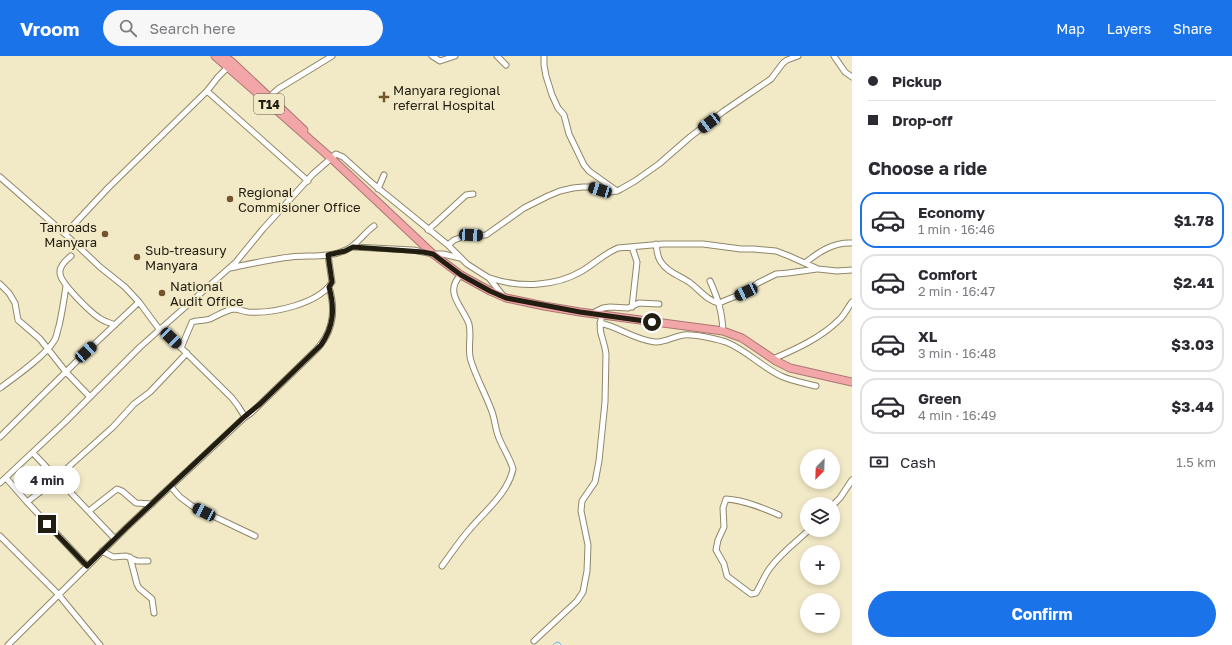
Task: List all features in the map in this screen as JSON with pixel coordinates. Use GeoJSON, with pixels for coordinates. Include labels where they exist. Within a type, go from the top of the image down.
{"type":"FeatureCollection","features":[{"type":"Feature","properties":{"kind":"highway","name":"T14"},"geometry":{"type":"LineString","coordinates":[[216,56],[230,65],[267,99],[299,124],[323,151],[433,254],[461,275],[490,291],[506,298],[544,306],[592,314],[723,331],[742,338],[773,359],[790,368],[852,382]]}},
{"type":"Feature","properties":{"kind":"highway","name":"T14"},"geometry":{"type":"LineString","coordinates":[[224,56],[230,65]]}},
{"type":"Feature","properties":{"kind":"street"},"geometry":{"type":"LineString","coordinates":[[267,99],[278,89],[332,56]]}},
{"type":"Feature","properties":{"kind":"street"},"geometry":{"type":"LineString","coordinates":[[432,56],[440,61],[455,56]]}},
{"type":"Feature","properties":{"kind":"street"},"geometry":{"type":"LineString","coordinates":[[497,56],[506,65]]}},
{"type":"Feature","properties":{"kind":"street"},"geometry":{"type":"LineString","coordinates":[[544,56],[546,76],[552,96],[558,108],[564,115],[569,134],[584,165],[588,171],[617,191]]}},
{"type":"Feature","properties":{"kind":"street"},"geometry":{"type":"LineString","coordinates":[[448,245],[454,240],[466,236],[486,235],[524,208],[560,191],[573,188],[590,187],[609,192],[617,191],[635,181],[659,164],[690,137],[724,111],[771,79],[783,63],[798,56]]}},
{"type":"Feature","properties":{"kind":"street"},"geometry":{"type":"LineString","coordinates":[[834,56],[845,72],[852,78]]}},
{"type":"Feature","properties":{"kind":"street"},"geometry":{"type":"LineString","coordinates":[[65,234],[108,188],[207,91],[230,65]]}},
{"type":"Feature","properties":{"kind":"street"},"geometry":{"type":"LineString","coordinates":[[207,91],[308,180]]}},
{"type":"Feature","properties":{"kind":"street"},"geometry":{"type":"LineString","coordinates":[[87,566],[27,502],[2,481],[33,453],[140,347],[241,256],[263,229],[318,169],[332,159],[336,154],[340,155],[378,189],[448,245],[460,258],[489,278],[501,282],[514,284],[537,284],[558,280],[575,275],[618,248],[682,243],[776,251],[818,268],[837,271],[852,270]]}},
{"type":"Feature","properties":{"kind":"street"},"geometry":{"type":"LineString","coordinates":[[378,189],[384,175]]}},
{"type":"Feature","properties":{"kind":"street"},"geometry":{"type":"LineString","coordinates":[[0,178],[65,234],[100,267],[125,287],[160,329],[187,353],[232,398],[244,417]]}},
{"type":"Feature","properties":{"kind":"street"},"geometry":{"type":"LineString","coordinates":[[354,180],[373,184]]}},
{"type":"Feature","properties":{"kind":"street"},"geometry":{"type":"LineString","coordinates":[[428,230],[466,195],[473,194]]}},
{"type":"Feature","properties":{"kind":"street"},"geometry":{"type":"LineString","coordinates":[[228,268],[276,259],[328,255],[345,251],[353,247],[362,236],[374,226]]}},
{"type":"Feature","properties":{"kind":"street"},"geometry":{"type":"LineString","coordinates":[[806,263],[818,253],[836,244],[852,243]]}},
{"type":"Feature","properties":{"kind":"street"},"geometry":{"type":"LineString","coordinates":[[656,244],[659,260],[666,268],[690,282],[708,299],[719,303],[746,292],[758,283],[776,274],[800,272],[818,268]]}},
{"type":"Feature","properties":{"kind":"street"},"geometry":{"type":"LineString","coordinates":[[353,247],[413,250],[460,258]]}},
{"type":"Feature","properties":{"kind":"street"},"geometry":{"type":"LineString","coordinates":[[632,247],[637,262],[632,307]]}},
{"type":"Feature","properties":{"kind":"street"},"geometry":{"type":"LineString","coordinates":[[181,348],[192,322],[205,320],[222,312],[238,309],[247,312],[257,312],[291,308],[312,298],[329,287],[332,282],[328,255]]}},
{"type":"Feature","properties":{"kind":"street"},"geometry":{"type":"LineString","coordinates":[[71,256],[63,263],[60,269],[60,277],[76,297],[99,318],[115,324]]}},
{"type":"Feature","properties":{"kind":"street"},"geometry":{"type":"LineString","coordinates":[[442,566],[465,534],[502,493],[508,483],[513,468],[498,437],[492,410],[470,359],[469,325],[456,301],[454,293],[455,284],[461,275]]}},
{"type":"Feature","properties":{"kind":"street"},"geometry":{"type":"LineString","coordinates":[[489,278],[506,298]]}},
{"type":"Feature","properties":{"kind":"street"},"geometry":{"type":"LineString","coordinates":[[710,281],[719,303],[722,315],[723,331]]}},
{"type":"Feature","properties":{"kind":"street"},"geometry":{"type":"LineString","coordinates":[[0,284],[9,292],[15,303],[18,320],[40,340],[66,372],[90,397]]}},
{"type":"Feature","properties":{"kind":"street"},"geometry":{"type":"LineString","coordinates":[[0,388],[48,349],[56,337],[64,304],[66,286]]}},
{"type":"Feature","properties":{"kind":"street"},"geometry":{"type":"LineString","coordinates":[[8,645],[115,539],[244,417],[251,413],[311,355],[327,336],[333,315],[333,301],[329,287]]}},
{"type":"Feature","properties":{"kind":"street"},"geometry":{"type":"LineString","coordinates":[[1,434],[139,302]]}},
{"type":"Feature","properties":{"kind":"street"},"geometry":{"type":"LineString","coordinates":[[773,359],[801,347],[829,329],[841,318],[852,302]]}},
{"type":"Feature","properties":{"kind":"street"},"geometry":{"type":"LineString","coordinates":[[592,314],[610,307],[628,308],[641,303],[659,304]]}},
{"type":"Feature","properties":{"kind":"street"},"geometry":{"type":"LineString","coordinates":[[534,641],[578,601],[583,592],[587,571],[588,545],[581,511],[582,501],[586,493],[592,487],[596,477],[605,402],[606,354],[600,329],[602,315]]}},
{"type":"Feature","properties":{"kind":"street"},"geometry":{"type":"LineString","coordinates":[[600,323],[610,325],[638,338],[656,343],[684,335],[696,335],[726,342],[745,352],[780,375],[816,386]]}},
{"type":"Feature","properties":{"kind":"street"},"geometry":{"type":"LineString","coordinates":[[27,502],[44,489],[113,427],[134,404],[150,392],[187,353]]}},
{"type":"Feature","properties":{"kind":"street"},"geometry":{"type":"LineString","coordinates":[[33,453],[115,539]]}},
{"type":"Feature","properties":{"kind":"street"},"geometry":{"type":"LineString","coordinates":[[840,498],[852,480]]}},
{"type":"Feature","properties":{"kind":"street"},"geometry":{"type":"LineString","coordinates":[[171,487],[180,497],[192,506],[255,536]]}},
{"type":"Feature","properties":{"kind":"street"},"geometry":{"type":"LineString","coordinates":[[89,511],[117,489],[122,491],[136,503],[152,504]]}},
{"type":"Feature","properties":{"kind":"street"},"geometry":{"type":"LineString","coordinates":[[779,515],[756,506],[726,499],[723,508],[724,527],[716,546],[716,552],[724,564],[728,576],[751,594],[756,593],[766,574],[774,563],[801,537]]}},
{"type":"Feature","properties":{"kind":"street"},"geometry":{"type":"LineString","coordinates":[[0,536],[58,594],[100,645]]}},
{"type":"Feature","properties":{"kind":"street"},"geometry":{"type":"LineString","coordinates":[[102,552],[113,557],[122,556],[130,557],[137,561],[148,561]]}},
{"type":"Feature","properties":{"kind":"street"},"geometry":{"type":"LineString","coordinates":[[130,557],[136,584],[152,599],[154,613]]}},
{"type":"Feature","properties":{"kind":"waterway"},"geometry":{"type":"LineString","coordinates":[[553,645],[559,642],[561,645]]}},
{"type":"Feature","properties":{"kind":"place","name":"Manyara regional referral Hospital"},"geometry":{"type":"Point","coordinates":[384,97]}},
{"type":"Feature","properties":{"kind":"place","name":"Regional Commisioner Office"},"geometry":{"type":"Point","coordinates":[230,199]}},
{"type":"Feature","properties":{"kind":"place","name":"Tanroads Manyara"},"geometry":{"type":"Point","coordinates":[105,234]}},
{"type":"Feature","properties":{"kind":"place","name":"Sub-treasury Manyara"},"geometry":{"type":"Point","coordinates":[137,257]}},
{"type":"Feature","properties":{"kind":"place","name":"National Audit Office"},"geometry":{"type":"Point","coordinates":[162,293]}},
{"type":"Feature","properties":{"kind":"route"},"geometry":{"type":"LineString","coordinates":[[47,524],[87,566],[243,420],[244,417],[251,413],[321,345],[327,336],[333,315],[333,301],[329,287],[332,282],[331,270],[328,255],[345,251],[353,247],[399,249],[433,254],[461,275],[506,298],[580,312],[652,322]]}}]}
